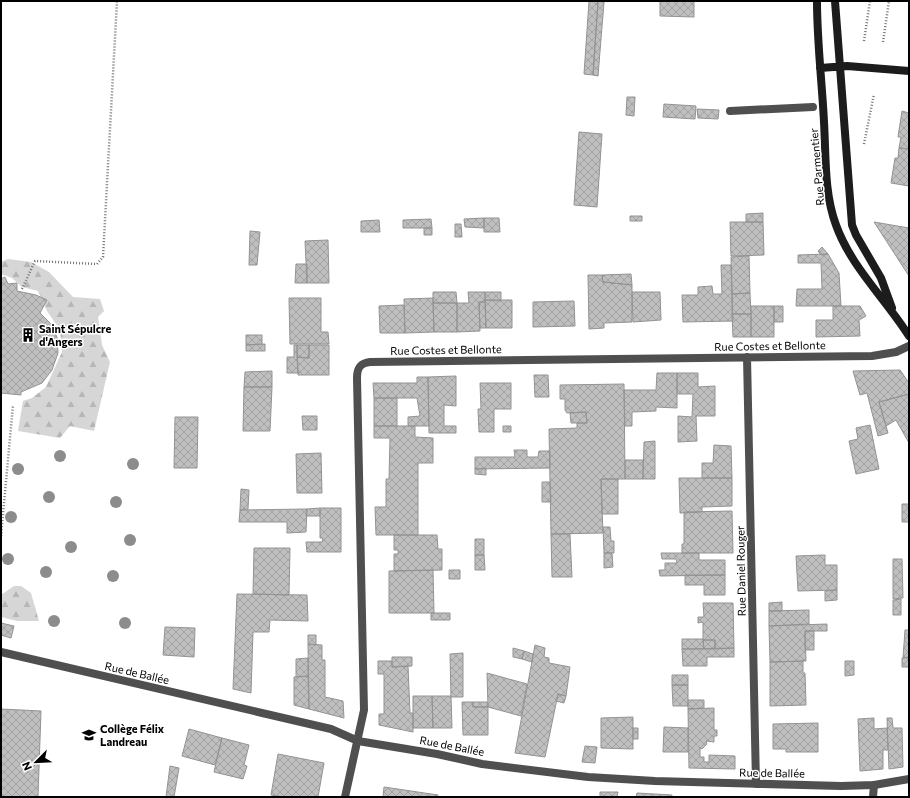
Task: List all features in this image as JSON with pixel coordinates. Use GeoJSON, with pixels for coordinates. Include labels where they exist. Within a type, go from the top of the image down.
{"type":"FeatureCollection","features":[{"type":"Feature","properties":{"kind":"street","name":"Rue Parmentier"},"geometry":{"type":"LineString","coordinates":[[817,1],[820,68],[828,181],[832,213],[836,226],[869,284],[894,312],[909,336]]}},
{"type":"Feature","properties":{"kind":"street","name":"Rue Parmentier"},"geometry":{"type":"LineString","coordinates":[[835,1],[852,225],[856,235],[881,278],[894,312]]}},
{"type":"Feature","properties":{"kind":"street"},"geometry":{"type":"LineString","coordinates":[[820,68],[840,67],[909,71]]}},
{"type":"Feature","properties":{"kind":"street"},"geometry":{"type":"LineString","coordinates":[[730,111],[813,107]]}},
{"type":"Feature","properties":{"kind":"street","name":"Rue Costes et Bellonte"},"geometry":{"type":"LineString","coordinates":[[358,740],[364,710],[357,378],[357,370],[360,365],[370,362],[872,356],[896,352],[909,346]]}},
{"type":"Feature","properties":{"kind":"street","name":"Rue Daniel Rouger"},"geometry":{"type":"LineString","coordinates":[[747,357],[756,784]]}},
{"type":"Feature","properties":{"kind":"street","name":"Rue de Ballée"},"geometry":{"type":"LineString","coordinates":[[1,652],[331,729],[358,740],[437,754],[482,764],[588,777],[756,784],[841,786],[909,780]]}},
{"type":"Feature","properties":{"kind":"street"},"geometry":{"type":"LineString","coordinates":[[345,797],[358,740]]}},
{"type":"Feature","properties":{"kind":"street"},"geometry":{"type":"LineString","coordinates":[[872,797],[874,784]]}},
{"type":"Feature","properties":{"kind":"path"},"geometry":{"type":"LineString","coordinates":[[22,289],[34,261],[97,264],[103,257],[117,1]]}},
{"type":"Feature","properties":{"kind":"path"},"geometry":{"type":"LineString","coordinates":[[864,41],[870,1]]}},
{"type":"Feature","properties":{"kind":"path"},"geometry":{"type":"LineString","coordinates":[[883,42],[889,1]]}},
{"type":"Feature","properties":{"kind":"path"},"geometry":{"type":"LineString","coordinates":[[862,151],[874,94]]}},
{"type":"Feature","properties":{"kind":"path"},"geometry":{"type":"LineString","coordinates":[[1,536],[13,405]]}},
{"type":"Feature","properties":{"kind":"green space"},"geometry":{"type":"Polygon","coordinates":[[[8,259],[31,262],[49,272],[73,297],[100,299],[104,311],[98,317],[102,345],[110,362],[94,431],[70,426],[60,438],[18,431],[23,401],[32,398],[46,387],[62,352],[60,330],[47,311],[38,291],[22,287],[12,278],[1,274],[1,262],[8,259]]]}},
{"type":"Feature","properties":{"kind":"green space"},"geometry":{"type":"Polygon","coordinates":[[[14,586],[21,586],[31,593],[39,621],[17,621],[1,617],[1,595],[14,586]]]}},
{"type":"Feature","properties":{"kind":"building"},"geometry":{"type":"Polygon","coordinates":[[[589,1],[598,1],[593,75],[584,74],[589,1]]]}},
{"type":"Feature","properties":{"kind":"building"},"geometry":{"type":"Polygon","coordinates":[[[598,1],[604,2],[598,76],[593,75],[598,1]]]}},
{"type":"Feature","properties":{"kind":"building"},"geometry":{"type":"Polygon","coordinates":[[[660,1],[694,1],[694,17],[660,16],[660,1]]]}},
{"type":"Feature","properties":{"kind":"building"},"geometry":{"type":"Polygon","coordinates":[[[627,97],[635,97],[634,116],[626,115],[627,97]]]}},
{"type":"Feature","properties":{"kind":"building"},"geometry":{"type":"Polygon","coordinates":[[[664,104],[696,106],[695,119],[663,117],[664,104]]]}},
{"type":"Feature","properties":{"kind":"building"},"geometry":{"type":"Polygon","coordinates":[[[697,109],[719,110],[718,119],[698,118],[697,109]]]}},
{"type":"Feature","properties":{"kind":"building"},"geometry":{"type":"Polygon","coordinates":[[[902,111],[909,113],[909,149],[899,148],[901,137],[898,137],[902,111]]]}},
{"type":"Feature","properties":{"kind":"building"},"geometry":{"type":"Polygon","coordinates":[[[579,132],[602,134],[597,207],[574,205],[579,132]]]}},
{"type":"Feature","properties":{"kind":"building"},"geometry":{"type":"Polygon","coordinates":[[[899,148],[909,149],[909,186],[891,183],[895,158],[898,158],[899,148]]]}},
{"type":"Feature","properties":{"kind":"building"},"geometry":{"type":"Polygon","coordinates":[[[763,213],[763,222],[746,222],[746,214],[763,213]]]}},
{"type":"Feature","properties":{"kind":"building"},"geometry":{"type":"Polygon","coordinates":[[[630,216],[642,216],[642,221],[630,221],[630,216]]]}},
{"type":"Feature","properties":{"kind":"building"},"geometry":{"type":"Polygon","coordinates":[[[484,218],[484,228],[465,227],[464,219],[484,218]]]}},
{"type":"Feature","properties":{"kind":"building"},"geometry":{"type":"Polygon","coordinates":[[[484,218],[499,218],[500,232],[484,232],[484,218]]]}},
{"type":"Feature","properties":{"kind":"building"},"geometry":{"type":"Polygon","coordinates":[[[431,219],[432,228],[403,228],[403,220],[431,219]]]}},
{"type":"Feature","properties":{"kind":"building"},"geometry":{"type":"Polygon","coordinates":[[[379,220],[380,232],[361,232],[361,221],[379,220]]]}},
{"type":"Feature","properties":{"kind":"building"},"geometry":{"type":"Polygon","coordinates":[[[730,222],[763,222],[764,255],[731,256],[730,222]]]}},
{"type":"Feature","properties":{"kind":"building"},"geometry":{"type":"Polygon","coordinates":[[[874,222],[909,228],[909,276],[874,222]]]}},
{"type":"Feature","properties":{"kind":"building"},"geometry":{"type":"Polygon","coordinates":[[[455,224],[461,224],[462,237],[455,237],[455,224]]]}},
{"type":"Feature","properties":{"kind":"building"},"geometry":{"type":"Polygon","coordinates":[[[424,228],[432,228],[432,235],[424,235],[424,228]]]}},
{"type":"Feature","properties":{"kind":"building"},"geometry":{"type":"Polygon","coordinates":[[[250,231],[260,232],[257,265],[249,265],[250,231]]]}},
{"type":"Feature","properties":{"kind":"building"},"geometry":{"type":"Polygon","coordinates":[[[328,240],[329,283],[307,283],[305,241],[328,240]]]}},
{"type":"Feature","properties":{"kind":"building"},"geometry":{"type":"Polygon","coordinates":[[[822,247],[828,254],[821,255],[818,251],[822,247]]]}},
{"type":"Feature","properties":{"kind":"building"},"geometry":{"type":"Polygon","coordinates":[[[828,254],[839,273],[841,306],[796,306],[797,289],[822,289],[821,263],[798,263],[798,255],[828,254]]]}},
{"type":"Feature","properties":{"kind":"building"},"geometry":{"type":"Polygon","coordinates":[[[749,256],[750,293],[732,294],[731,257],[749,256]]]}},
{"type":"Feature","properties":{"kind":"building"},"geometry":{"type":"Polygon","coordinates":[[[296,264],[307,264],[307,283],[295,283],[296,264]]]}},
{"type":"Feature","properties":{"kind":"building"},"geometry":{"type":"Polygon","coordinates":[[[721,265],[731,265],[733,321],[683,322],[682,295],[698,295],[698,287],[712,286],[713,294],[722,294],[721,265]]]}},
{"type":"Feature","properties":{"kind":"building"},"geometry":{"type":"Polygon","coordinates":[[[631,274],[632,285],[603,282],[602,275],[631,274]]]}},
{"type":"Feature","properties":{"kind":"building"},"geometry":{"type":"Polygon","coordinates":[[[588,275],[602,275],[603,282],[632,285],[632,322],[604,323],[604,328],[589,329],[588,275]]]}},
{"type":"Feature","properties":{"kind":"building","name":"Saint Sépulcre d'Angers"},"geometry":{"type":"Polygon","coordinates":[[[5,277],[8,284],[17,283],[17,291],[36,295],[47,300],[40,313],[50,323],[57,337],[58,353],[52,370],[42,383],[21,392],[21,395],[1,393],[1,279],[5,277]]]}},
{"type":"Feature","properties":{"kind":"building"},"geometry":{"type":"Polygon","coordinates":[[[433,292],[456,292],[457,303],[433,303],[433,292]]]}},
{"type":"Feature","properties":{"kind":"building"},"geometry":{"type":"Polygon","coordinates":[[[468,292],[485,292],[485,302],[479,302],[480,331],[457,332],[457,303],[469,303],[468,292]]]}},
{"type":"Feature","properties":{"kind":"building"},"geometry":{"type":"Polygon","coordinates":[[[485,292],[501,292],[501,301],[485,300],[485,292]]]}},
{"type":"Feature","properties":{"kind":"building"},"geometry":{"type":"Polygon","coordinates":[[[632,292],[660,292],[661,320],[633,322],[632,292]]]}},
{"type":"Feature","properties":{"kind":"building"},"geometry":{"type":"Polygon","coordinates":[[[750,293],[751,314],[732,314],[732,294],[750,293]]]}},
{"type":"Feature","properties":{"kind":"building"},"geometry":{"type":"Polygon","coordinates":[[[289,298],[321,298],[321,332],[328,332],[329,344],[290,344],[289,298]]]}},
{"type":"Feature","properties":{"kind":"building"},"geometry":{"type":"Polygon","coordinates":[[[433,298],[434,332],[405,333],[404,299],[433,298]]]}},
{"type":"Feature","properties":{"kind":"building"},"geometry":{"type":"Polygon","coordinates":[[[485,300],[512,300],[512,328],[486,328],[485,300]]]}},
{"type":"Feature","properties":{"kind":"building"},"geometry":{"type":"Polygon","coordinates":[[[574,301],[575,326],[533,327],[533,302],[574,301]]]}},
{"type":"Feature","properties":{"kind":"building"},"geometry":{"type":"Polygon","coordinates":[[[479,302],[485,302],[486,328],[480,328],[479,302]]]}},
{"type":"Feature","properties":{"kind":"building"},"geometry":{"type":"Polygon","coordinates":[[[433,303],[457,303],[457,332],[434,332],[433,303]]]}},
{"type":"Feature","properties":{"kind":"building"},"geometry":{"type":"Polygon","coordinates":[[[404,305],[405,333],[380,333],[379,306],[404,305]]]}},
{"type":"Feature","properties":{"kind":"building"},"geometry":{"type":"Polygon","coordinates":[[[751,306],[774,306],[774,337],[751,337],[751,306]]]}},
{"type":"Feature","properties":{"kind":"building"},"geometry":{"type":"Polygon","coordinates":[[[774,306],[783,306],[783,322],[774,322],[774,306]]]}},
{"type":"Feature","properties":{"kind":"building"},"geometry":{"type":"Polygon","coordinates":[[[833,306],[860,306],[866,316],[859,320],[860,336],[816,337],[816,320],[833,320],[833,306]]]}},
{"type":"Feature","properties":{"kind":"building"},"geometry":{"type":"Polygon","coordinates":[[[732,314],[751,314],[751,337],[733,337],[732,314]]]}},
{"type":"Feature","properties":{"kind":"building"},"geometry":{"type":"Polygon","coordinates":[[[246,335],[262,335],[262,344],[246,345],[246,335]]]}},
{"type":"Feature","properties":{"kind":"building"},"geometry":{"type":"Polygon","coordinates":[[[265,344],[265,351],[246,351],[246,345],[265,344]]]}},
{"type":"Feature","properties":{"kind":"building"},"geometry":{"type":"Polygon","coordinates":[[[294,345],[297,345],[298,373],[287,373],[287,357],[294,357],[294,345]]]}},
{"type":"Feature","properties":{"kind":"building"},"geometry":{"type":"Polygon","coordinates":[[[297,345],[309,345],[309,358],[297,357],[297,345]]]}},
{"type":"Feature","properties":{"kind":"building"},"geometry":{"type":"Polygon","coordinates":[[[309,345],[329,345],[329,375],[298,375],[297,357],[309,358],[309,345]]]}},
{"type":"Feature","properties":{"kind":"building"},"geometry":{"type":"Polygon","coordinates":[[[900,370],[909,383],[909,394],[879,402],[888,433],[878,436],[867,393],[860,395],[853,371],[900,370]]]}},
{"type":"Feature","properties":{"kind":"building"},"geometry":{"type":"Polygon","coordinates":[[[272,371],[272,387],[244,387],[245,372],[272,371]]]}},
{"type":"Feature","properties":{"kind":"building"},"geometry":{"type":"Polygon","coordinates":[[[657,373],[677,373],[677,408],[656,407],[656,411],[632,412],[632,426],[625,426],[624,390],[656,390],[657,373]]]}},
{"type":"Feature","properties":{"kind":"building"},"geometry":{"type":"Polygon","coordinates":[[[677,373],[698,373],[698,387],[715,386],[715,416],[696,416],[697,441],[678,442],[678,416],[692,417],[693,394],[677,394],[677,373]]]}},
{"type":"Feature","properties":{"kind":"building"},"geometry":{"type":"Polygon","coordinates":[[[534,375],[548,375],[549,397],[535,397],[534,375]]]}},
{"type":"Feature","properties":{"kind":"building"},"geometry":{"type":"Polygon","coordinates":[[[456,376],[456,406],[444,405],[444,426],[456,426],[456,433],[429,433],[428,377],[456,376]]]}},
{"type":"Feature","properties":{"kind":"building"},"geometry":{"type":"Polygon","coordinates":[[[417,377],[428,377],[429,426],[408,426],[408,417],[420,416],[417,398],[374,398],[373,383],[417,383],[417,377]]]}},
{"type":"Feature","properties":{"kind":"building"},"geometry":{"type":"Polygon","coordinates":[[[480,383],[511,383],[511,409],[494,409],[494,432],[479,432],[478,409],[481,409],[480,383]]]}},
{"type":"Feature","properties":{"kind":"building"},"geometry":{"type":"Polygon","coordinates":[[[624,384],[625,479],[601,479],[603,533],[551,534],[549,429],[577,428],[577,423],[587,423],[586,412],[567,413],[565,410],[565,399],[560,399],[560,385],[624,384]]]}},
{"type":"Feature","properties":{"kind":"building"},"geometry":{"type":"Polygon","coordinates":[[[244,387],[272,387],[270,431],[243,431],[244,387]]]}},
{"type":"Feature","properties":{"kind":"building"},"geometry":{"type":"Polygon","coordinates":[[[909,394],[909,443],[896,420],[886,426],[879,402],[909,394]]]}},
{"type":"Feature","properties":{"kind":"building"},"geometry":{"type":"Polygon","coordinates":[[[374,398],[397,398],[397,426],[374,426],[374,398]]]}},
{"type":"Feature","properties":{"kind":"building"},"geometry":{"type":"Polygon","coordinates":[[[586,412],[587,423],[571,423],[570,413],[586,412]]]}},
{"type":"Feature","properties":{"kind":"building"},"geometry":{"type":"Polygon","coordinates":[[[302,416],[317,416],[317,430],[303,430],[302,416]]]}},
{"type":"Feature","properties":{"kind":"building"},"geometry":{"type":"Polygon","coordinates":[[[175,417],[198,417],[197,468],[174,468],[175,417]]]}},
{"type":"Feature","properties":{"kind":"building"},"geometry":{"type":"Polygon","coordinates":[[[870,425],[879,469],[856,474],[849,441],[858,439],[856,428],[870,425]]]}},
{"type":"Feature","properties":{"kind":"building"},"geometry":{"type":"Polygon","coordinates":[[[374,426],[415,426],[415,437],[433,438],[433,463],[418,463],[418,535],[376,535],[375,507],[386,507],[386,479],[389,479],[390,438],[374,438],[374,426]]]}},
{"type":"Feature","properties":{"kind":"building"},"geometry":{"type":"Polygon","coordinates":[[[503,426],[511,426],[511,432],[503,432],[503,426]]]}},
{"type":"Feature","properties":{"kind":"building"},"geometry":{"type":"Polygon","coordinates":[[[655,441],[655,479],[643,479],[644,442],[655,441]]]}},
{"type":"Feature","properties":{"kind":"building"},"geometry":{"type":"Polygon","coordinates":[[[714,445],[731,446],[732,478],[702,478],[702,463],[713,463],[714,445]]]}},
{"type":"Feature","properties":{"kind":"building"},"geometry":{"type":"Polygon","coordinates":[[[514,450],[527,450],[527,457],[538,457],[539,451],[550,451],[550,468],[475,469],[475,457],[515,457],[514,450]]]}},
{"type":"Feature","properties":{"kind":"building"},"geometry":{"type":"Polygon","coordinates":[[[321,453],[322,493],[297,493],[296,454],[321,453]]]}},
{"type":"Feature","properties":{"kind":"building"},"geometry":{"type":"Polygon","coordinates":[[[625,460],[643,460],[643,479],[625,479],[625,460]]]}},
{"type":"Feature","properties":{"kind":"building"},"geometry":{"type":"Polygon","coordinates":[[[486,468],[486,475],[475,474],[475,469],[486,468]]]}},
{"type":"Feature","properties":{"kind":"building"},"geometry":{"type":"Polygon","coordinates":[[[679,478],[732,478],[732,506],[702,507],[702,512],[680,513],[679,478]]]}},
{"type":"Feature","properties":{"kind":"building"},"geometry":{"type":"Polygon","coordinates":[[[601,479],[618,479],[618,514],[602,514],[601,479]]]}},
{"type":"Feature","properties":{"kind":"building"},"geometry":{"type":"Polygon","coordinates":[[[542,482],[550,482],[551,502],[542,502],[542,482]]]}},
{"type":"Feature","properties":{"kind":"building"},"geometry":{"type":"Polygon","coordinates":[[[241,489],[249,490],[248,509],[240,510],[241,489]]]}},
{"type":"Feature","properties":{"kind":"building"},"geometry":{"type":"Polygon","coordinates":[[[902,504],[909,504],[909,522],[902,522],[902,504]]]}},
{"type":"Feature","properties":{"kind":"building"},"geometry":{"type":"Polygon","coordinates":[[[320,508],[320,516],[306,516],[307,509],[320,508]]]}},
{"type":"Feature","properties":{"kind":"building"},"geometry":{"type":"Polygon","coordinates":[[[320,508],[341,508],[341,552],[307,552],[306,542],[322,542],[323,538],[320,538],[320,508]]]}},
{"type":"Feature","properties":{"kind":"building"},"geometry":{"type":"Polygon","coordinates":[[[307,509],[306,532],[287,533],[287,522],[239,522],[240,510],[307,509]]]}},
{"type":"Feature","properties":{"kind":"building"},"geometry":{"type":"Polygon","coordinates":[[[732,511],[733,553],[682,553],[682,544],[684,544],[684,512],[732,511]]]}},
{"type":"Feature","properties":{"kind":"building"},"geometry":{"type":"Polygon","coordinates":[[[603,527],[610,527],[611,541],[614,541],[614,553],[604,553],[603,527]]]}},
{"type":"Feature","properties":{"kind":"building"},"geometry":{"type":"Polygon","coordinates":[[[551,534],[570,534],[572,577],[552,577],[551,534]]]}},
{"type":"Feature","properties":{"kind":"building"},"geometry":{"type":"Polygon","coordinates":[[[394,535],[437,535],[438,549],[442,549],[442,570],[394,571],[394,554],[398,554],[398,550],[394,550],[394,535]]]}},
{"type":"Feature","properties":{"kind":"building"},"geometry":{"type":"Polygon","coordinates":[[[475,539],[484,539],[484,555],[475,555],[475,539]]]}},
{"type":"Feature","properties":{"kind":"building"},"geometry":{"type":"Polygon","coordinates":[[[254,548],[290,548],[289,595],[253,594],[254,548]]]}},
{"type":"Feature","properties":{"kind":"building"},"geometry":{"type":"Polygon","coordinates":[[[604,553],[612,553],[613,567],[604,568],[604,553]]]}},
{"type":"Feature","properties":{"kind":"building"},"geometry":{"type":"Polygon","coordinates":[[[661,553],[699,553],[699,560],[725,560],[725,575],[660,576],[659,570],[665,570],[665,563],[677,563],[676,559],[662,559],[661,553]]]}},
{"type":"Feature","properties":{"kind":"building"},"geometry":{"type":"Polygon","coordinates":[[[475,555],[484,555],[485,570],[475,570],[475,555]]]}},
{"type":"Feature","properties":{"kind":"building"},"geometry":{"type":"Polygon","coordinates":[[[825,555],[825,565],[837,565],[837,590],[798,591],[796,556],[825,555]]]}},
{"type":"Feature","properties":{"kind":"building"},"geometry":{"type":"Polygon","coordinates":[[[893,559],[902,559],[903,598],[893,599],[893,559]]]}},
{"type":"Feature","properties":{"kind":"building"},"geometry":{"type":"Polygon","coordinates":[[[433,570],[434,613],[389,613],[389,571],[433,570]]]}},
{"type":"Feature","properties":{"kind":"building"},"geometry":{"type":"Polygon","coordinates":[[[449,570],[460,570],[460,579],[449,579],[449,570]]]}},
{"type":"Feature","properties":{"kind":"building"},"geometry":{"type":"Polygon","coordinates":[[[685,575],[725,575],[725,595],[704,595],[704,585],[685,585],[685,575]]]}},
{"type":"Feature","properties":{"kind":"building"},"geometry":{"type":"Polygon","coordinates":[[[837,590],[837,600],[825,601],[825,591],[837,590]]]}},
{"type":"Feature","properties":{"kind":"building"},"geometry":{"type":"Polygon","coordinates":[[[237,594],[307,595],[308,621],[270,620],[269,632],[253,632],[251,693],[233,689],[237,594]]]}},
{"type":"Feature","properties":{"kind":"building"},"geometry":{"type":"Polygon","coordinates":[[[901,599],[901,615],[893,615],[893,600],[901,599]]]}},
{"type":"Feature","properties":{"kind":"building"},"geometry":{"type":"Polygon","coordinates":[[[782,602],[782,611],[769,611],[769,603],[782,602]]]}},
{"type":"Feature","properties":{"kind":"building"},"geometry":{"type":"Polygon","coordinates":[[[703,603],[733,603],[734,648],[715,649],[715,640],[703,640],[703,622],[698,623],[698,617],[704,617],[703,603]]]}},
{"type":"Feature","properties":{"kind":"building"},"geometry":{"type":"Polygon","coordinates":[[[809,610],[809,624],[769,626],[769,611],[809,610]]]}},
{"type":"Feature","properties":{"kind":"building"},"geometry":{"type":"Polygon","coordinates":[[[431,613],[450,613],[450,620],[431,620],[431,613]]]}},
{"type":"Feature","properties":{"kind":"building"},"geometry":{"type":"Polygon","coordinates":[[[1,623],[14,626],[11,638],[1,635],[1,623]]]}},
{"type":"Feature","properties":{"kind":"building"},"geometry":{"type":"Polygon","coordinates":[[[827,624],[827,631],[805,631],[806,661],[770,662],[769,626],[827,624]]]}},
{"type":"Feature","properties":{"kind":"building"},"geometry":{"type":"Polygon","coordinates":[[[165,627],[195,628],[194,657],[163,655],[165,627]]]}},
{"type":"Feature","properties":{"kind":"building"},"geometry":{"type":"Polygon","coordinates":[[[905,630],[909,630],[909,657],[903,658],[905,630]]]}},
{"type":"Feature","properties":{"kind":"building"},"geometry":{"type":"Polygon","coordinates":[[[805,631],[814,631],[814,650],[805,650],[805,631]]]}},
{"type":"Feature","properties":{"kind":"building"},"geometry":{"type":"Polygon","coordinates":[[[308,635],[316,635],[316,645],[308,644],[308,635]]]}},
{"type":"Feature","properties":{"kind":"building"},"geometry":{"type":"Polygon","coordinates":[[[682,639],[703,639],[704,649],[682,649],[682,639]]]}},
{"type":"Feature","properties":{"kind":"building"},"geometry":{"type":"Polygon","coordinates":[[[703,640],[715,640],[715,649],[704,649],[703,640]]]}},
{"type":"Feature","properties":{"kind":"building"},"geometry":{"type":"Polygon","coordinates":[[[308,644],[322,645],[322,660],[325,660],[325,697],[343,701],[344,718],[309,709],[308,644]]]}},
{"type":"Feature","properties":{"kind":"building"},"geometry":{"type":"Polygon","coordinates":[[[535,645],[545,648],[544,657],[549,658],[549,663],[570,667],[566,696],[558,694],[545,757],[515,753],[535,645]]]}},
{"type":"Feature","properties":{"kind":"building"},"geometry":{"type":"Polygon","coordinates":[[[513,648],[524,651],[522,659],[513,657],[513,648]]]}},
{"type":"Feature","properties":{"kind":"building"},"geometry":{"type":"Polygon","coordinates":[[[734,648],[734,657],[707,657],[707,666],[683,666],[682,649],[734,648]]]}},
{"type":"Feature","properties":{"kind":"building"},"geometry":{"type":"Polygon","coordinates":[[[524,651],[533,654],[532,662],[522,659],[524,651]]]}},
{"type":"Feature","properties":{"kind":"building"},"geometry":{"type":"Polygon","coordinates":[[[463,653],[463,697],[451,697],[450,654],[463,653]]]}},
{"type":"Feature","properties":{"kind":"building"},"geometry":{"type":"Polygon","coordinates":[[[392,657],[412,657],[412,666],[392,667],[392,657]]]}},
{"type":"Feature","properties":{"kind":"building"},"geometry":{"type":"Polygon","coordinates":[[[909,657],[909,667],[902,667],[902,658],[909,657]]]}},
{"type":"Feature","properties":{"kind":"building"},"geometry":{"type":"Polygon","coordinates":[[[308,658],[308,676],[296,677],[296,659],[308,658]]]}},
{"type":"Feature","properties":{"kind":"building"},"geometry":{"type":"Polygon","coordinates":[[[378,661],[392,661],[392,667],[408,666],[410,713],[413,713],[413,732],[379,725],[379,714],[384,714],[384,674],[378,674],[378,661]]]}},
{"type":"Feature","properties":{"kind":"building"},"geometry":{"type":"Polygon","coordinates":[[[803,661],[806,705],[770,706],[770,662],[803,661]]]}},
{"type":"Feature","properties":{"kind":"building"},"geometry":{"type":"Polygon","coordinates":[[[845,661],[854,661],[854,675],[845,676],[845,661]]]}},
{"type":"Feature","properties":{"kind":"building"},"geometry":{"type":"Polygon","coordinates":[[[487,673],[527,684],[521,716],[488,707],[487,673]]]}},
{"type":"Feature","properties":{"kind":"building"},"geometry":{"type":"Polygon","coordinates":[[[672,675],[688,675],[688,685],[672,685],[672,675]]]}},
{"type":"Feature","properties":{"kind":"building"},"geometry":{"type":"Polygon","coordinates":[[[308,676],[309,709],[294,705],[294,677],[308,676]]]}},
{"type":"Feature","properties":{"kind":"building"},"geometry":{"type":"Polygon","coordinates":[[[672,685],[688,685],[688,706],[673,706],[672,685]]]}},
{"type":"Feature","properties":{"kind":"building"},"geometry":{"type":"Polygon","coordinates":[[[558,694],[566,696],[564,703],[556,701],[558,694]]]}},
{"type":"Feature","properties":{"kind":"building"},"geometry":{"type":"Polygon","coordinates":[[[413,696],[432,696],[433,728],[413,728],[413,696]]]}},
{"type":"Feature","properties":{"kind":"building"},"geometry":{"type":"Polygon","coordinates":[[[432,696],[451,696],[452,728],[433,728],[432,696]]]}},
{"type":"Feature","properties":{"kind":"building"},"geometry":{"type":"Polygon","coordinates":[[[688,700],[704,700],[704,708],[688,709],[688,700]]]}},
{"type":"Feature","properties":{"kind":"building"},"geometry":{"type":"Polygon","coordinates":[[[462,702],[473,702],[473,707],[488,707],[488,735],[463,735],[462,702]]]}},
{"type":"Feature","properties":{"kind":"building"},"geometry":{"type":"Polygon","coordinates":[[[473,702],[487,702],[488,707],[473,707],[473,702]]]}},
{"type":"Feature","properties":{"kind":"building"},"geometry":{"type":"Polygon","coordinates":[[[714,708],[714,730],[717,730],[717,736],[714,736],[714,742],[706,741],[707,744],[702,749],[700,748],[700,757],[704,757],[704,762],[709,762],[709,755],[735,756],[735,769],[689,768],[688,709],[714,708]]]}},
{"type":"Feature","properties":{"kind":"building"},"geometry":{"type":"Polygon","coordinates":[[[1,709],[41,711],[38,797],[1,797],[1,709]]]}},
{"type":"Feature","properties":{"kind":"building"},"geometry":{"type":"Polygon","coordinates":[[[633,717],[633,749],[601,748],[601,718],[633,717]]]}},
{"type":"Feature","properties":{"kind":"building"},"geometry":{"type":"Polygon","coordinates":[[[874,718],[874,729],[887,728],[888,750],[883,750],[883,769],[860,771],[858,719],[874,718]]]}},
{"type":"Feature","properties":{"kind":"building"},"geometry":{"type":"Polygon","coordinates":[[[887,718],[892,718],[893,728],[902,728],[903,767],[889,769],[887,718]]]}},
{"type":"Feature","properties":{"kind":"building"},"geometry":{"type":"Polygon","coordinates":[[[818,723],[818,752],[786,752],[786,749],[773,749],[773,724],[818,723]]]}},
{"type":"Feature","properties":{"kind":"building"},"geometry":{"type":"Polygon","coordinates":[[[664,727],[688,728],[688,752],[663,752],[664,727]]]}},
{"type":"Feature","properties":{"kind":"building"},"geometry":{"type":"Polygon","coordinates":[[[633,728],[638,728],[638,739],[633,739],[633,728]]]}},
{"type":"Feature","properties":{"kind":"building"},"geometry":{"type":"Polygon","coordinates":[[[189,729],[222,738],[215,765],[182,756],[189,729]]]}},
{"type":"Feature","properties":{"kind":"building"},"geometry":{"type":"Polygon","coordinates":[[[222,738],[249,745],[244,765],[247,766],[243,779],[214,772],[222,738]]]}},
{"type":"Feature","properties":{"kind":"building"},"geometry":{"type":"Polygon","coordinates":[[[585,746],[597,747],[595,763],[582,762],[585,746]]]}},
{"type":"Feature","properties":{"kind":"building"},"geometry":{"type":"Polygon","coordinates":[[[278,754],[324,763],[318,797],[284,797],[271,795],[278,754]]]}},
{"type":"Feature","properties":{"kind":"building"},"geometry":{"type":"Polygon","coordinates":[[[170,766],[179,768],[174,797],[166,797],[170,766]]]}},
{"type":"Feature","properties":{"kind":"building"},"geometry":{"type":"Polygon","coordinates":[[[384,787],[438,795],[438,797],[383,797],[384,787]]]}},
{"type":"Feature","properties":{"kind":"building"},"geometry":{"type":"Polygon","coordinates":[[[600,792],[618,792],[617,797],[600,797],[600,792]]]}},
{"type":"Feature","properties":{"kind":"building"},"geometry":{"type":"Polygon","coordinates":[[[637,793],[672,795],[672,797],[636,797],[637,793]]]}},
{"type":"Feature","properties":{"kind":"place","name":"Saint Sépulcre d'Angers"},"geometry":{"type":"Point","coordinates":[28,335]}},
{"type":"Feature","properties":{"kind":"place","name":"Collège Félix Landreau"},"geometry":{"type":"Point","coordinates":[89,735]}}]}
